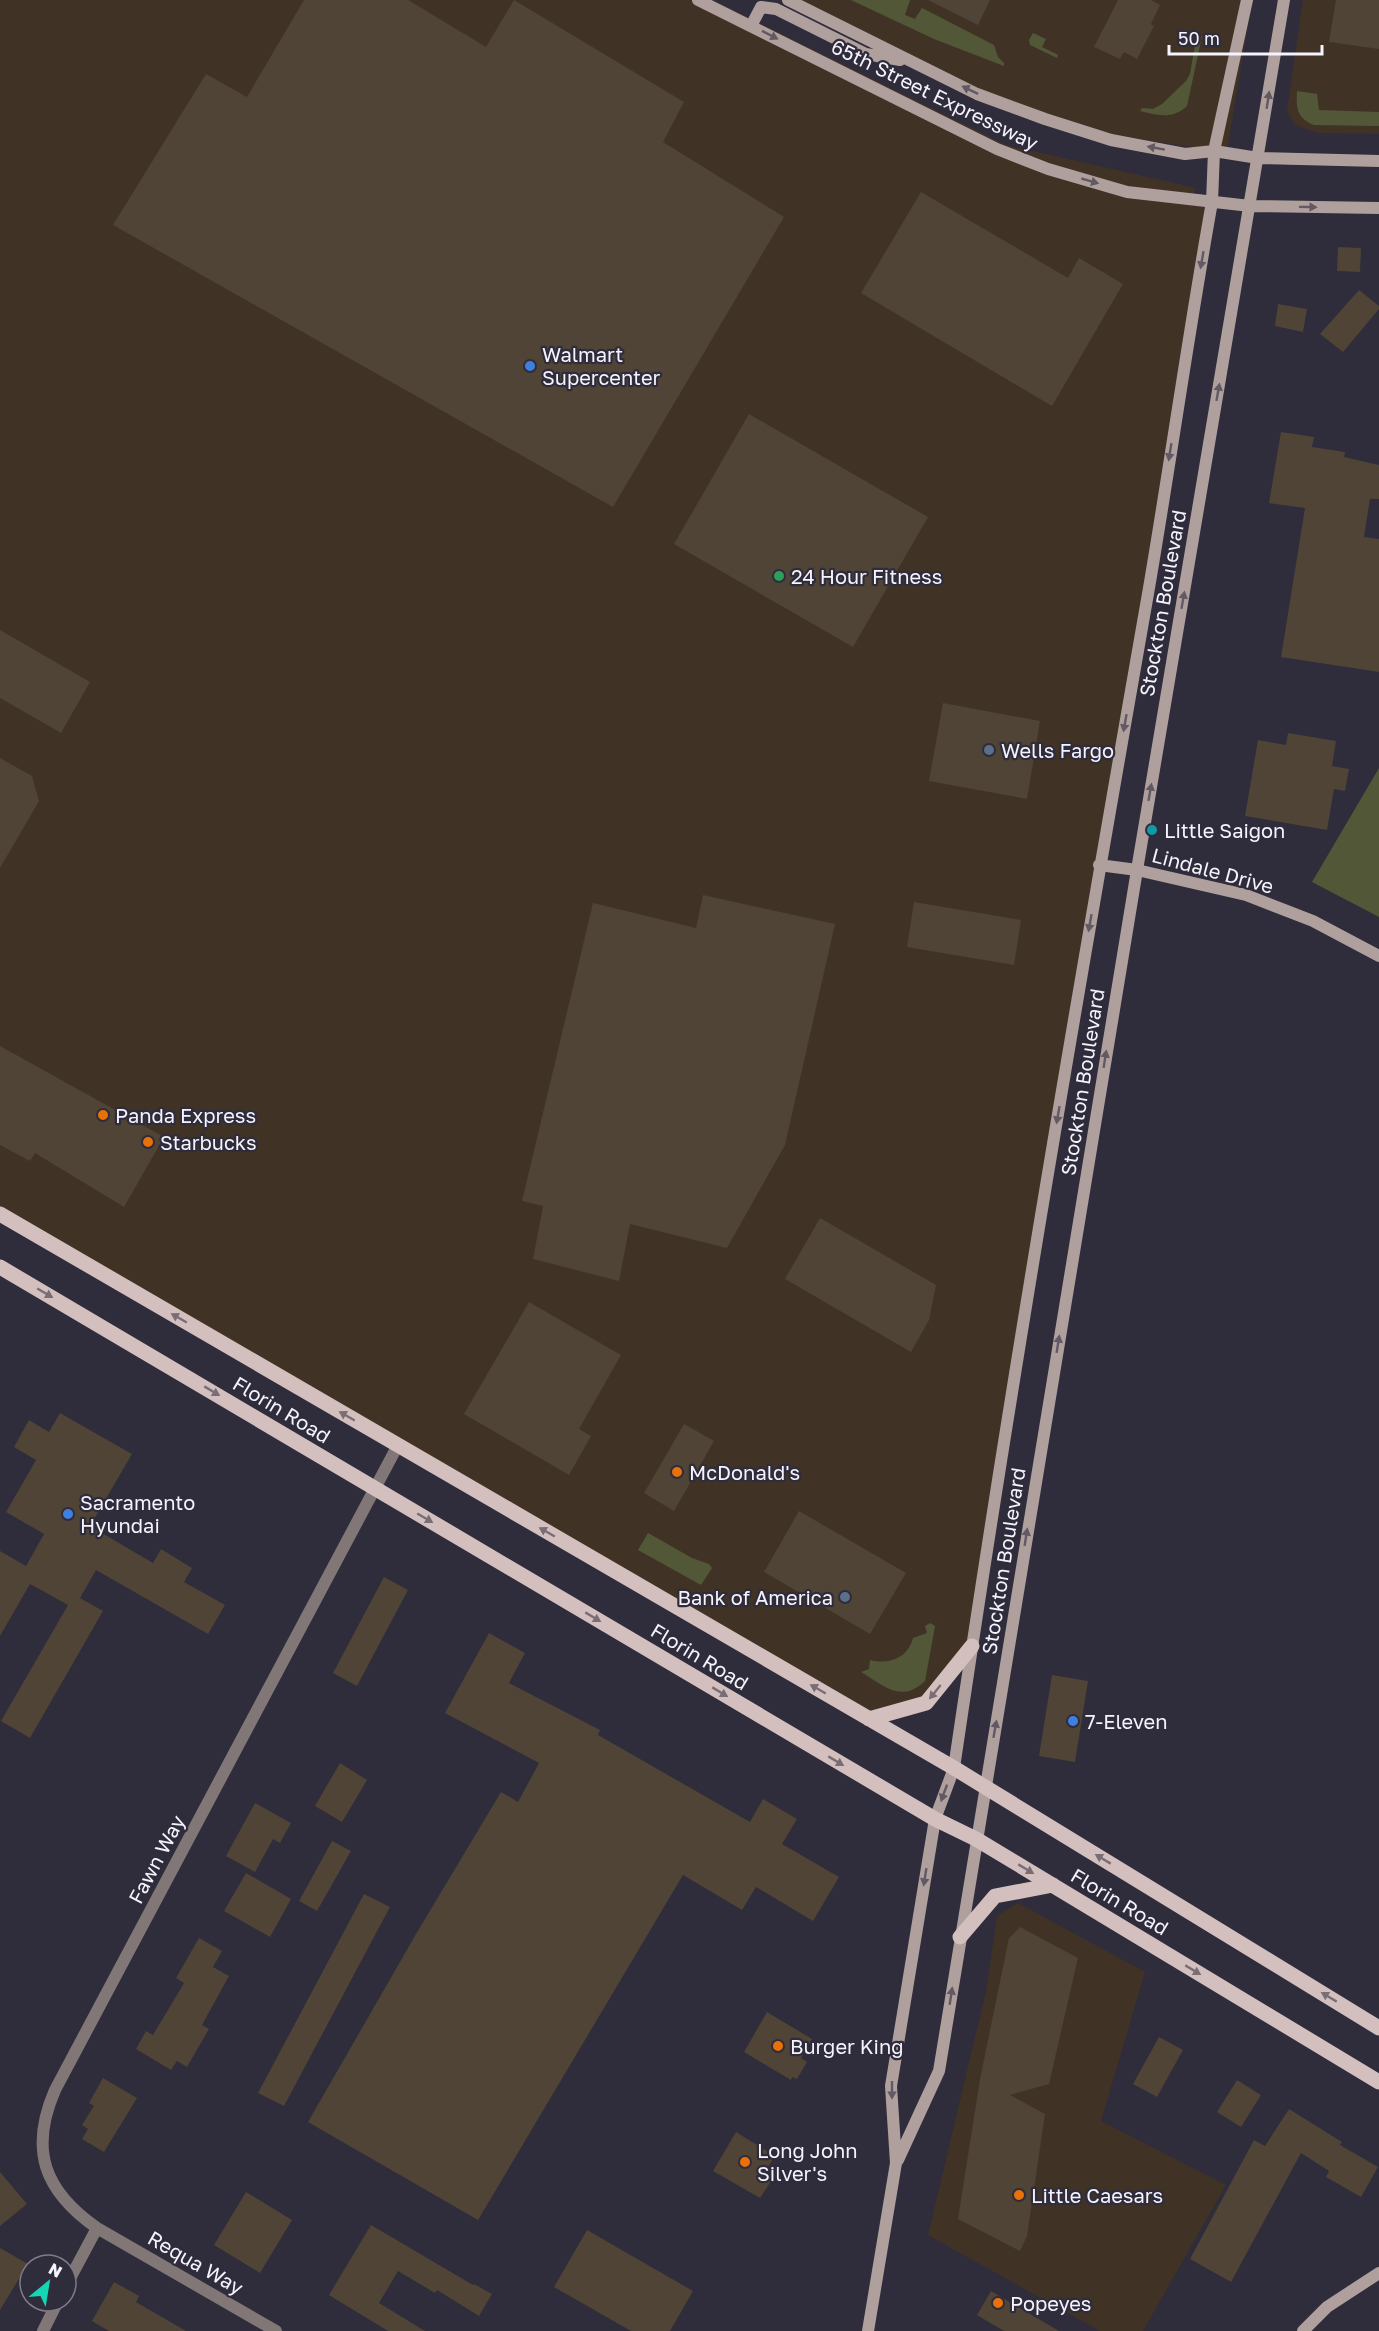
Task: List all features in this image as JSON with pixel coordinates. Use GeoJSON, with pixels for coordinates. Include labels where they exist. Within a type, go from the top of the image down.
{"type":"FeatureCollection","features":[{"type":"Feature","properties":{"kind":"main road","name":"65th Street Expressway"},"geometry":{"type":"LineString","coordinates":[[698,0],[997,149],[1048,170],[1127,192],[1212,202],[1250,206],[1379,208]]}},
{"type":"Feature","properties":{"kind":"main road","name":"65th Street Expressway"},"geometry":{"type":"LineString","coordinates":[[788,0],[977,94],[1111,140],[1185,154],[1214,151],[1258,158],[1379,161]]}},
{"type":"Feature","properties":{"kind":"main road","name":"Stockton Boulevard"},"geometry":{"type":"LineString","coordinates":[[868,2331],[896,2163],[891,2086],[935,1819],[954,1768],[1099,865],[1150,578],[1212,202],[1214,151],[1247,0]]}},
{"type":"Feature","properties":{"kind":"main road","name":"Stockton Boulevard"},"geometry":{"type":"LineString","coordinates":[[896,2163],[939,2071],[1137,870],[1284,0]]}},
{"type":"Feature","properties":{"kind":"main road"},"geometry":{"type":"LineString","coordinates":[[751,26],[761,7],[776,9],[866,54],[914,62]]}},
{"type":"Feature","properties":{"kind":"main road","name":"Lindale Drive"},"geometry":{"type":"LineString","coordinates":[[1099,865],[1137,870],[1246,895],[1313,921],[1379,956]]}},
{"type":"Feature","properties":{"kind":"main road","name":"Florin Road"},"geometry":{"type":"LineString","coordinates":[[0,1214],[954,1768],[1379,2028]]}},
{"type":"Feature","properties":{"kind":"main road","name":"Florin Road"},"geometry":{"type":"LineString","coordinates":[[0,1267],[935,1819],[976,1839],[1379,2082]]}},
{"type":"Feature","properties":{"kind":"main road"},"geometry":{"type":"LineString","coordinates":[[869,1719],[926,1703],[972,1646]]}},
{"type":"Feature","properties":{"kind":"main road"},"geometry":{"type":"LineString","coordinates":[[960,1937],[995,1896],[1053,1885]]}},
{"type":"Feature","properties":{"kind":"main road"},"geometry":{"type":"LineString","coordinates":[[1303,2331],[1327,2307],[1379,2273]]}},
{"type":"Feature","properties":{"kind":"street","name":"Fawn Way"},"geometry":{"type":"LineString","coordinates":[[97,2228],[75,2212],[60,2196],[49,2176],[43,2155],[42,2132],[46,2110],[398,1445]]}},
{"type":"Feature","properties":{"kind":"street"},"geometry":{"type":"LineString","coordinates":[[78,2264],[97,2228]]}},
{"type":"Feature","properties":{"kind":"street","name":"Requa Way"},"geometry":{"type":"LineString","coordinates":[[97,2228],[276,2331]]}},
{"type":"Feature","properties":{"kind":"street"},"geometry":{"type":"LineString","coordinates":[[42,2331],[52,2313]]}},
{"type":"Feature","properties":{"kind":"shaded area"},"geometry":{"type":"Polygon","coordinates":[[[0,0],[713,0],[1006,145],[1196,188],[1191,199],[1212,202],[972,1646],[926,1703],[869,1719],[0,1215],[0,0]]]}},
{"type":"Feature","properties":{"kind":"shaded area"},"geometry":{"type":"Polygon","coordinates":[[[779,0],[1252,0],[1227,152],[1104,134],[926,75],[779,0]]]}},
{"type":"Feature","properties":{"kind":"shaded area"},"geometry":{"type":"Polygon","coordinates":[[[1303,0],[1379,0],[1379,134],[1321,133],[1294,124],[1287,110],[1303,0]]]}},
{"type":"Feature","properties":{"kind":"shaded area"},"geometry":{"type":"Polygon","coordinates":[[[1018,1903],[1145,1972],[1101,2121],[1226,2185],[1143,2331],[1100,2331],[928,2235],[986,1991],[997,1916],[1018,1903]]]}},
{"type":"Feature","properties":{"kind":"green space"},"geometry":{"type":"Polygon","coordinates":[[[851,0],[910,0],[905,15],[915,19],[922,8],[994,45],[1004,66],[934,39],[851,0]]]}},
{"type":"Feature","properties":{"kind":"green space"},"geometry":{"type":"Polygon","coordinates":[[[1033,33],[1046,39],[1042,47],[1058,55],[1057,58],[1030,45],[1029,40],[1033,33]]]}},
{"type":"Feature","properties":{"kind":"green space"},"geometry":{"type":"Polygon","coordinates":[[[1202,36],[1187,106],[1170,115],[1140,111],[1142,108],[1153,109],[1162,104],[1186,81],[1190,74],[1196,39],[1202,36]]]}},
{"type":"Feature","properties":{"kind":"green space"},"geometry":{"type":"Polygon","coordinates":[[[1297,91],[1317,94],[1319,110],[1379,112],[1379,126],[1314,125],[1304,119],[1299,112],[1297,91]]]}},
{"type":"Feature","properties":{"kind":"green space"},"geometry":{"type":"Polygon","coordinates":[[[1379,768],[1379,917],[1312,882],[1379,768]]]}},
{"type":"Feature","properties":{"kind":"green space"},"geometry":{"type":"Polygon","coordinates":[[[648,1533],[692,1558],[709,1564],[712,1568],[701,1585],[638,1550],[648,1533]]]}},
{"type":"Feature","properties":{"kind":"green space"},"geometry":{"type":"Polygon","coordinates":[[[930,1623],[935,1626],[925,1681],[916,1688],[900,1692],[892,1690],[861,1672],[869,1669],[870,1660],[891,1661],[902,1655],[907,1651],[913,1638],[927,1633],[925,1626],[930,1623]]]}},
{"type":"Feature","properties":{"kind":"building","name":"Walmart Supercenter"},"geometry":{"type":"Polygon","coordinates":[[[304,0],[408,0],[486,47],[514,0],[684,102],[663,142],[784,217],[613,507],[113,225],[206,74],[247,97],[304,0]]]}},
{"type":"Feature","properties":{"kind":"building"},"geometry":{"type":"Polygon","coordinates":[[[928,0],[990,0],[978,25],[928,0]]]}},
{"type":"Feature","properties":{"kind":"building"},"geometry":{"type":"Polygon","coordinates":[[[1118,0],[1151,0],[1160,5],[1151,24],[1154,26],[1137,59],[1124,52],[1120,59],[1094,47],[1118,0]]]}},
{"type":"Feature","properties":{"kind":"building"},"geometry":{"type":"Polygon","coordinates":[[[1336,0],[1379,0],[1379,49],[1329,42],[1336,0]]]}},
{"type":"Feature","properties":{"kind":"building"},"geometry":{"type":"Polygon","coordinates":[[[921,192],[1068,278],[1079,258],[1123,284],[1052,406],[861,293],[921,192]]]}},
{"type":"Feature","properties":{"kind":"building"},"geometry":{"type":"Polygon","coordinates":[[[1338,247],[1361,248],[1360,272],[1337,271],[1338,247]]]}},
{"type":"Feature","properties":{"kind":"building"},"geometry":{"type":"Polygon","coordinates":[[[1359,290],[1379,306],[1379,309],[1343,352],[1320,334],[1359,290]]]}},
{"type":"Feature","properties":{"kind":"building"},"geometry":{"type":"Polygon","coordinates":[[[1278,304],[1307,309],[1303,332],[1275,326],[1278,304]]]}},
{"type":"Feature","properties":{"kind":"building"},"geometry":{"type":"Polygon","coordinates":[[[749,414],[928,517],[853,647],[674,544],[749,414]]]}},
{"type":"Feature","properties":{"kind":"building"},"geometry":{"type":"Polygon","coordinates":[[[1281,432],[1314,437],[1312,447],[1345,452],[1344,457],[1379,465],[1379,499],[1370,499],[1364,537],[1379,539],[1379,672],[1281,657],[1305,508],[1269,503],[1281,432]]]}},
{"type":"Feature","properties":{"kind":"building"},"geometry":{"type":"Polygon","coordinates":[[[0,630],[90,682],[61,733],[0,698],[0,630]]]}},
{"type":"Feature","properties":{"kind":"building"},"geometry":{"type":"Polygon","coordinates":[[[943,703],[1040,721],[1027,799],[929,781],[943,703]]]}},
{"type":"Feature","properties":{"kind":"building"},"geometry":{"type":"Polygon","coordinates":[[[1288,733],[1336,741],[1332,766],[1349,769],[1345,791],[1334,789],[1327,830],[1245,816],[1258,740],[1286,745],[1288,733]]]}},
{"type":"Feature","properties":{"kind":"building"},"geometry":{"type":"Polygon","coordinates":[[[0,758],[32,776],[39,801],[0,868],[0,758]]]}},
{"type":"Feature","properties":{"kind":"building"},"geometry":{"type":"Polygon","coordinates":[[[703,895],[835,924],[785,1145],[727,1248],[630,1224],[619,1281],[533,1259],[543,1206],[522,1201],[593,903],[696,928],[703,895]]]}},
{"type":"Feature","properties":{"kind":"building"},"geometry":{"type":"Polygon","coordinates":[[[914,902],[1021,920],[1014,965],[907,947],[914,902]]]}},
{"type":"Feature","properties":{"kind":"building"},"geometry":{"type":"Polygon","coordinates":[[[0,1046],[164,1137],[124,1207],[35,1153],[30,1161],[0,1145],[0,1046]]]}},
{"type":"Feature","properties":{"kind":"building"},"geometry":{"type":"Polygon","coordinates":[[[820,1218],[936,1285],[929,1320],[911,1352],[785,1279],[820,1218]]]}},
{"type":"Feature","properties":{"kind":"building"},"geometry":{"type":"Polygon","coordinates":[[[529,1302],[621,1355],[579,1429],[591,1436],[569,1475],[464,1414],[529,1302]]]}},
{"type":"Feature","properties":{"kind":"building"},"geometry":{"type":"Polygon","coordinates":[[[60,1413],[132,1454],[90,1526],[153,1563],[161,1549],[192,1568],[184,1582],[225,1605],[208,1634],[96,1570],[80,1598],[103,1611],[30,1738],[1,1721],[68,1605],[30,1584],[0,1636],[0,1551],[26,1566],[44,1534],[6,1512],[36,1460],[14,1447],[29,1420],[49,1432],[60,1413]]]}},
{"type":"Feature","properties":{"kind":"building"},"geometry":{"type":"Polygon","coordinates":[[[684,1424],[714,1441],[674,1511],[644,1493],[684,1424]]]}},
{"type":"Feature","properties":{"kind":"building"},"geometry":{"type":"Polygon","coordinates":[[[799,1511],[906,1573],[870,1634],[764,1572],[799,1511]]]}},
{"type":"Feature","properties":{"kind":"building"},"geometry":{"type":"Polygon","coordinates":[[[384,1577],[408,1590],[357,1686],[333,1673],[384,1577]]]}},
{"type":"Feature","properties":{"kind":"building"},"geometry":{"type":"Polygon","coordinates":[[[489,1633],[525,1653],[509,1683],[600,1730],[598,1735],[750,1822],[763,1799],[797,1819],[782,1844],[839,1877],[813,1921],[756,1887],[742,1910],[683,1875],[478,2220],[308,2122],[501,1792],[518,1802],[539,1763],[445,1713],[489,1633]]]}},
{"type":"Feature","properties":{"kind":"building"},"geometry":{"type":"Polygon","coordinates":[[[1052,1675],[1088,1681],[1075,1762],[1039,1756],[1052,1675]]]}},
{"type":"Feature","properties":{"kind":"building"},"geometry":{"type":"Polygon","coordinates":[[[340,1763],[367,1780],[342,1822],[315,1806],[340,1763]]]}},
{"type":"Feature","properties":{"kind":"building"},"geometry":{"type":"Polygon","coordinates":[[[255,1803],[291,1823],[280,1843],[273,1839],[255,1872],[226,1856],[255,1803]]]}},
{"type":"Feature","properties":{"kind":"building"},"geometry":{"type":"Polygon","coordinates":[[[332,1841],[351,1851],[317,1911],[299,1901],[332,1841]]]}},
{"type":"Feature","properties":{"kind":"building"},"geometry":{"type":"Polygon","coordinates":[[[246,1873],[291,1899],[270,1937],[224,1911],[246,1873]]]}},
{"type":"Feature","properties":{"kind":"building"},"geometry":{"type":"Polygon","coordinates":[[[364,1894],[390,1907],[284,2106],[258,2093],[364,1894]]]}},
{"type":"Feature","properties":{"kind":"building"},"geometry":{"type":"Polygon","coordinates":[[[1020,1927],[1078,1958],[1049,2084],[1010,2095],[1045,2114],[1027,2236],[1020,2251],[958,2219],[980,2079],[1009,1938],[1020,1927]]]}},
{"type":"Feature","properties":{"kind":"building"},"geometry":{"type":"Polygon","coordinates":[[[199,1938],[222,1951],[213,1967],[229,1976],[202,2025],[209,2029],[187,2067],[177,2061],[171,2070],[136,2049],[146,2031],[153,2035],[184,1983],[176,1978],[199,1938]]]}},
{"type":"Feature","properties":{"kind":"building","name":"Burger King"},"geometry":{"type":"Polygon","coordinates":[[[767,2012],[812,2039],[801,2058],[807,2062],[797,2079],[792,2077],[791,2080],[744,2052],[767,2012]]]}},
{"type":"Feature","properties":{"kind":"building"},"geometry":{"type":"Polygon","coordinates":[[[1159,2037],[1183,2050],[1157,2097],[1133,2084],[1159,2037]]]}},
{"type":"Feature","properties":{"kind":"building"},"geometry":{"type":"Polygon","coordinates":[[[103,2078],[137,2098],[104,2152],[82,2139],[88,2129],[82,2125],[94,2106],[89,2103],[103,2078]]]}},
{"type":"Feature","properties":{"kind":"building"},"geometry":{"type":"Polygon","coordinates":[[[1237,2080],[1261,2095],[1241,2127],[1217,2112],[1237,2080]]]}},
{"type":"Feature","properties":{"kind":"building"},"geometry":{"type":"Polygon","coordinates":[[[1289,2109],[1342,2142],[1340,2145],[1378,2167],[1361,2197],[1326,2177],[1329,2171],[1301,2153],[1231,2282],[1190,2259],[1254,2140],[1265,2146],[1289,2109]]]}},
{"type":"Feature","properties":{"kind":"building","name":"Long John Silver's"},"geometry":{"type":"Polygon","coordinates":[[[736,2132],[775,2156],[768,2167],[777,2172],[760,2198],[713,2171],[736,2132]]]}},
{"type":"Feature","properties":{"kind":"building"},"geometry":{"type":"Polygon","coordinates":[[[0,2172],[27,2204],[0,2226],[0,2172]]]}},
{"type":"Feature","properties":{"kind":"building"},"geometry":{"type":"Polygon","coordinates":[[[246,2192],[292,2220],[260,2273],[214,2245],[246,2192]]]}},
{"type":"Feature","properties":{"kind":"building"},"geometry":{"type":"Polygon","coordinates":[[[371,2225],[492,2294],[479,2316],[437,2290],[435,2293],[398,2271],[379,2303],[425,2331],[388,2331],[329,2295],[371,2225]]]}},
{"type":"Feature","properties":{"kind":"building"},"geometry":{"type":"Polygon","coordinates":[[[587,2230],[693,2291],[670,2331],[631,2331],[554,2287],[587,2230]]]}},
{"type":"Feature","properties":{"kind":"building"},"geometry":{"type":"Polygon","coordinates":[[[0,2248],[18,2258],[18,2280],[0,2310],[0,2248]]]}},
{"type":"Feature","properties":{"kind":"building"},"geometry":{"type":"Polygon","coordinates":[[[114,2282],[139,2296],[136,2302],[186,2331],[109,2331],[92,2321],[114,2282]]]}},
{"type":"Feature","properties":{"kind":"building","name":"Popeyes"},"geometry":{"type":"Polygon","coordinates":[[[991,2291],[1059,2331],[1004,2331],[977,2315],[991,2291]]]}},
{"type":"Feature","properties":{"kind":"place","name":"Walmart Supercenter"},"geometry":{"type":"Point","coordinates":[530,366]}},
{"type":"Feature","properties":{"kind":"place","name":"24 Hour Fitness"},"geometry":{"type":"Point","coordinates":[779,576]}},
{"type":"Feature","properties":{"kind":"place","name":"Wells Fargo"},"geometry":{"type":"Point","coordinates":[989,750]}},
{"type":"Feature","properties":{"kind":"place","name":"Little Saigon"},"geometry":{"type":"Point","coordinates":[1152,830]}},
{"type":"Feature","properties":{"kind":"place","name":"Panda Express"},"geometry":{"type":"Point","coordinates":[103,1115]}},
{"type":"Feature","properties":{"kind":"place","name":"Starbucks"},"geometry":{"type":"Point","coordinates":[148,1142]}},
{"type":"Feature","properties":{"kind":"place","name":"McDonald's"},"geometry":{"type":"Point","coordinates":[677,1472]}},
{"type":"Feature","properties":{"kind":"place","name":"Sacramento Hyundai"},"geometry":{"type":"Point","coordinates":[68,1514]}},
{"type":"Feature","properties":{"kind":"place","name":"Bank of America"},"geometry":{"type":"Point","coordinates":[845,1597]}},
{"type":"Feature","properties":{"kind":"place","name":"7-Eleven"},"geometry":{"type":"Point","coordinates":[1073,1721]}},
{"type":"Feature","properties":{"kind":"place","name":"Burger King"},"geometry":{"type":"Point","coordinates":[778,2046]}},
{"type":"Feature","properties":{"kind":"place","name":"Long John Silver's"},"geometry":{"type":"Point","coordinates":[745,2162]}},
{"type":"Feature","properties":{"kind":"place","name":"Little Caesars"},"geometry":{"type":"Point","coordinates":[1019,2195]}},
{"type":"Feature","properties":{"kind":"place","name":"Popeyes"},"geometry":{"type":"Point","coordinates":[998,2303]}}]}
